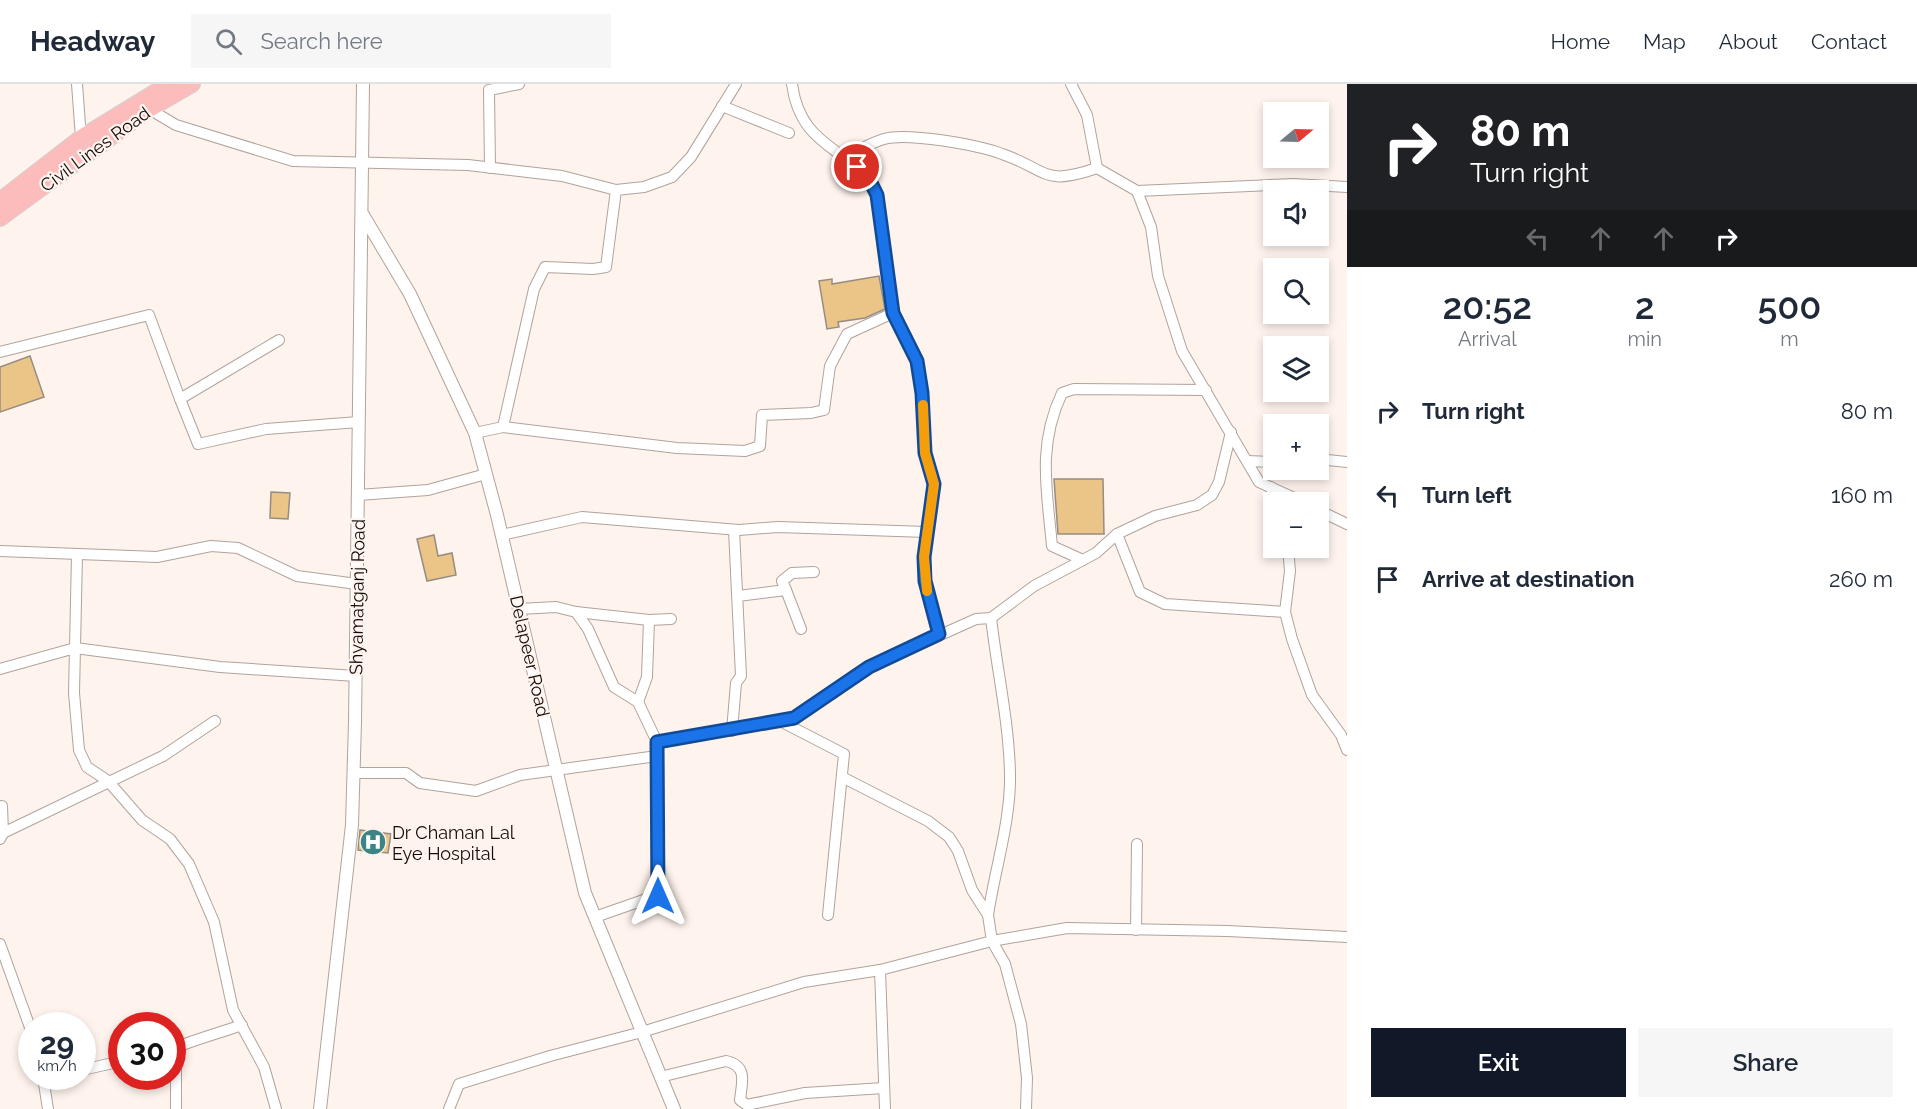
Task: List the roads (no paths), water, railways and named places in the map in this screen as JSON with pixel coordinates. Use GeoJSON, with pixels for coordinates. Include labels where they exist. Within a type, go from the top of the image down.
{"type":"FeatureCollection","features":[{"type":"Feature","properties":{"kind":"highway","name":"Civil Lines Road"},"geometry":{"type":"LineString","coordinates":[[0,201],[81,138],[169,84]]}},
{"type":"Feature","properties":{"kind":"highway","name":"Civil Lines Road"},"geometry":{"type":"LineString","coordinates":[[0,218],[149,109],[192,84]]}},
{"type":"Feature","properties":{"kind":"street"},"geometry":{"type":"LineString","coordinates":[[77,84],[81,138]]}},
{"type":"Feature","properties":{"kind":"street","name":"Shyamatganj Road"},"geometry":{"type":"LineString","coordinates":[[320,1109],[352,825],[363,84]]}},
{"type":"Feature","properties":{"kind":"street"},"geometry":{"type":"LineString","coordinates":[[490,168],[489,90],[519,84]]}},
{"type":"Feature","properties":{"kind":"street"},"geometry":{"type":"LineString","coordinates":[[149,109],[176,125],[293,161],[490,168],[562,176],[616,190],[644,187],[672,177],[691,157],[736,84]]}},
{"type":"Feature","properties":{"kind":"street"},"geometry":{"type":"LineString","coordinates":[[792,84],[793,98],[801,120],[831,151],[869,179],[877,195],[893,313],[917,361],[922,393],[925,453],[934,484],[933,508],[927,532],[925,581],[939,634]]}},
{"type":"Feature","properties":{"kind":"street"},"geometry":{"type":"LineString","coordinates":[[1071,84],[1087,115],[1097,168],[1137,191],[1293,183],[1347,187]]}},
{"type":"Feature","properties":{"kind":"street"},"geometry":{"type":"LineString","coordinates":[[722,106],[789,133]]}},
{"type":"Feature","properties":{"kind":"street"},"geometry":{"type":"LineString","coordinates":[[842,158],[884,139],[901,135],[967,145],[1003,154],[1044,175],[1069,178],[1097,168]]}},
{"type":"Feature","properties":{"kind":"street"},"geometry":{"type":"LineString","coordinates":[[503,427],[534,289],[545,267],[593,269],[606,267],[616,190]]}},
{"type":"Feature","properties":{"kind":"street"},"geometry":{"type":"LineString","coordinates":[[1137,191],[1151,227],[1158,276],[1182,351],[1259,482],[1282,492]]}},
{"type":"Feature","properties":{"kind":"street","name":"Delapeer Road"},"geometry":{"type":"LineString","coordinates":[[362,214],[410,294],[475,433],[502,535],[585,893],[671,1104]]}},
{"type":"Feature","properties":{"kind":"street"},"geometry":{"type":"LineString","coordinates":[[475,433],[503,427],[676,448],[745,451],[760,446],[762,415],[811,413],[824,410],[830,366],[847,334],[893,313]]}},
{"type":"Feature","properties":{"kind":"street"},"geometry":{"type":"LineString","coordinates":[[0,352],[149,315],[198,444],[266,429],[359,422]]}},
{"type":"Feature","properties":{"kind":"street"},"geometry":{"type":"LineString","coordinates":[[180,399],[279,340]]}},
{"type":"Feature","properties":{"kind":"street"},"geometry":{"type":"LineString","coordinates":[[1083,560],[1052,546],[1044,462],[1053,413],[1062,393],[1074,389],[1206,390]]}},
{"type":"Feature","properties":{"kind":"street"},"geometry":{"type":"LineString","coordinates":[[657,742],[732,731],[794,718],[869,667],[976,619],[991,618],[1034,586],[1096,553],[1117,534],[1155,516],[1197,505],[1212,495],[1219,482],[1231,432]]}},
{"type":"Feature","properties":{"kind":"street"},"geometry":{"type":"LineString","coordinates":[[1329,460],[1347,462]]}},
{"type":"Feature","properties":{"kind":"street"},"geometry":{"type":"LineString","coordinates":[[1248,461],[1263,462]]}},
{"type":"Feature","properties":{"kind":"street"},"geometry":{"type":"LineString","coordinates":[[358,495],[428,490],[486,474]]}},
{"type":"Feature","properties":{"kind":"street"},"geometry":{"type":"LineString","coordinates":[[1271,487],[1273,492]]}},
{"type":"Feature","properties":{"kind":"street"},"geometry":{"type":"LineString","coordinates":[[1329,515],[1347,524]]}},
{"type":"Feature","properties":{"kind":"street"},"geometry":{"type":"LineString","coordinates":[[502,535],[582,517],[735,530],[778,527],[927,532]]}},
{"type":"Feature","properties":{"kind":"street"},"geometry":{"type":"LineString","coordinates":[[732,731],[736,683],[741,676],[735,530]]}},
{"type":"Feature","properties":{"kind":"street"},"geometry":{"type":"LineString","coordinates":[[1117,534],[1140,592],[1165,604],[1284,612]]}},
{"type":"Feature","properties":{"kind":"street"},"geometry":{"type":"LineString","coordinates":[[0,551],[157,557],[211,546],[238,548],[297,576],[357,584]]}},
{"type":"Feature","properties":{"kind":"street"},"geometry":{"type":"LineString","coordinates":[[77,555],[74,693],[79,750],[87,768],[108,782],[142,820],[170,839],[189,864],[214,922],[233,1010],[264,1067],[276,1109]]}},
{"type":"Feature","properties":{"kind":"street"},"geometry":{"type":"LineString","coordinates":[[1289,558],[1290,572],[1284,612],[1312,695],[1341,735],[1347,750]]}},
{"type":"Feature","properties":{"kind":"street"},"geometry":{"type":"LineString","coordinates":[[801,629],[782,580],[792,573],[814,572]]}},
{"type":"Feature","properties":{"kind":"street"},"geometry":{"type":"LineString","coordinates":[[738,596],[786,590]]}},
{"type":"Feature","properties":{"kind":"street"},"geometry":{"type":"LineString","coordinates":[[519,609],[556,607],[576,612],[649,620],[671,619]]}},
{"type":"Feature","properties":{"kind":"street"},"geometry":{"type":"LineString","coordinates":[[576,612],[588,629],[614,687],[638,702],[657,742],[658,896],[595,917]]}},
{"type":"Feature","properties":{"kind":"street"},"geometry":{"type":"LineString","coordinates":[[991,618],[1006,723],[1010,775],[1006,821],[988,915],[992,941],[1005,964],[1021,1024],[1027,1078],[1026,1109]]}},
{"type":"Feature","properties":{"kind":"street"},"geometry":{"type":"LineString","coordinates":[[638,702],[647,677],[649,620]]}},
{"type":"Feature","properties":{"kind":"street"},"geometry":{"type":"LineString","coordinates":[[0,669],[75,648],[220,668],[356,676]]}},
{"type":"Feature","properties":{"kind":"street"},"geometry":{"type":"LineString","coordinates":[[2,806],[2,836],[163,756],[215,721]]}},
{"type":"Feature","properties":{"kind":"street"},"geometry":{"type":"LineString","coordinates":[[782,722],[844,754],[828,915]]}},
{"type":"Feature","properties":{"kind":"street"},"geometry":{"type":"LineString","coordinates":[[354,773],[406,772],[420,783],[476,791],[520,775],[657,756]]}},
{"type":"Feature","properties":{"kind":"street"},"geometry":{"type":"LineString","coordinates":[[842,777],[928,821],[949,837],[958,851],[972,890],[988,915]]}},
{"type":"Feature","properties":{"kind":"street"},"geometry":{"type":"LineString","coordinates":[[1136,930],[1137,844]]}},
{"type":"Feature","properties":{"kind":"street"},"geometry":{"type":"LineString","coordinates":[[449,1109],[459,1084],[550,1056],[642,1032],[804,982],[880,970],[992,941],[1067,928],[1347,937]]}},
{"type":"Feature","properties":{"kind":"street"},"geometry":{"type":"LineString","coordinates":[[0,944],[24,1012]]}},
{"type":"Feature","properties":{"kind":"street"},"geometry":{"type":"LineString","coordinates":[[880,970],[885,1109]]}},
{"type":"Feature","properties":{"kind":"street"},"geometry":{"type":"LineString","coordinates":[[186,1043],[242,1026]]}},
{"type":"Feature","properties":{"kind":"street"},"geometry":{"type":"LineString","coordinates":[[660,1077],[726,1061],[736,1063],[741,1068],[743,1077],[740,1100],[747,1105],[805,1093],[884,1088]]}},
{"type":"Feature","properties":{"kind":"street"},"geometry":{"type":"LineString","coordinates":[[47,1090],[48,1109]]}},
{"type":"Feature","properties":{"kind":"street"},"geometry":{"type":"LineString","coordinates":[[175,1090],[176,1109]]}},
{"type":"Feature","properties":{"kind":"street"},"geometry":{"type":"LineString","coordinates":[[660,1109],[671,1104]]}},
{"type":"Feature","properties":{"kind":"place","name":"Dr Chaman Lal Eye Hospital"},"geometry":{"type":"Point","coordinates":[373,842]}}]}
